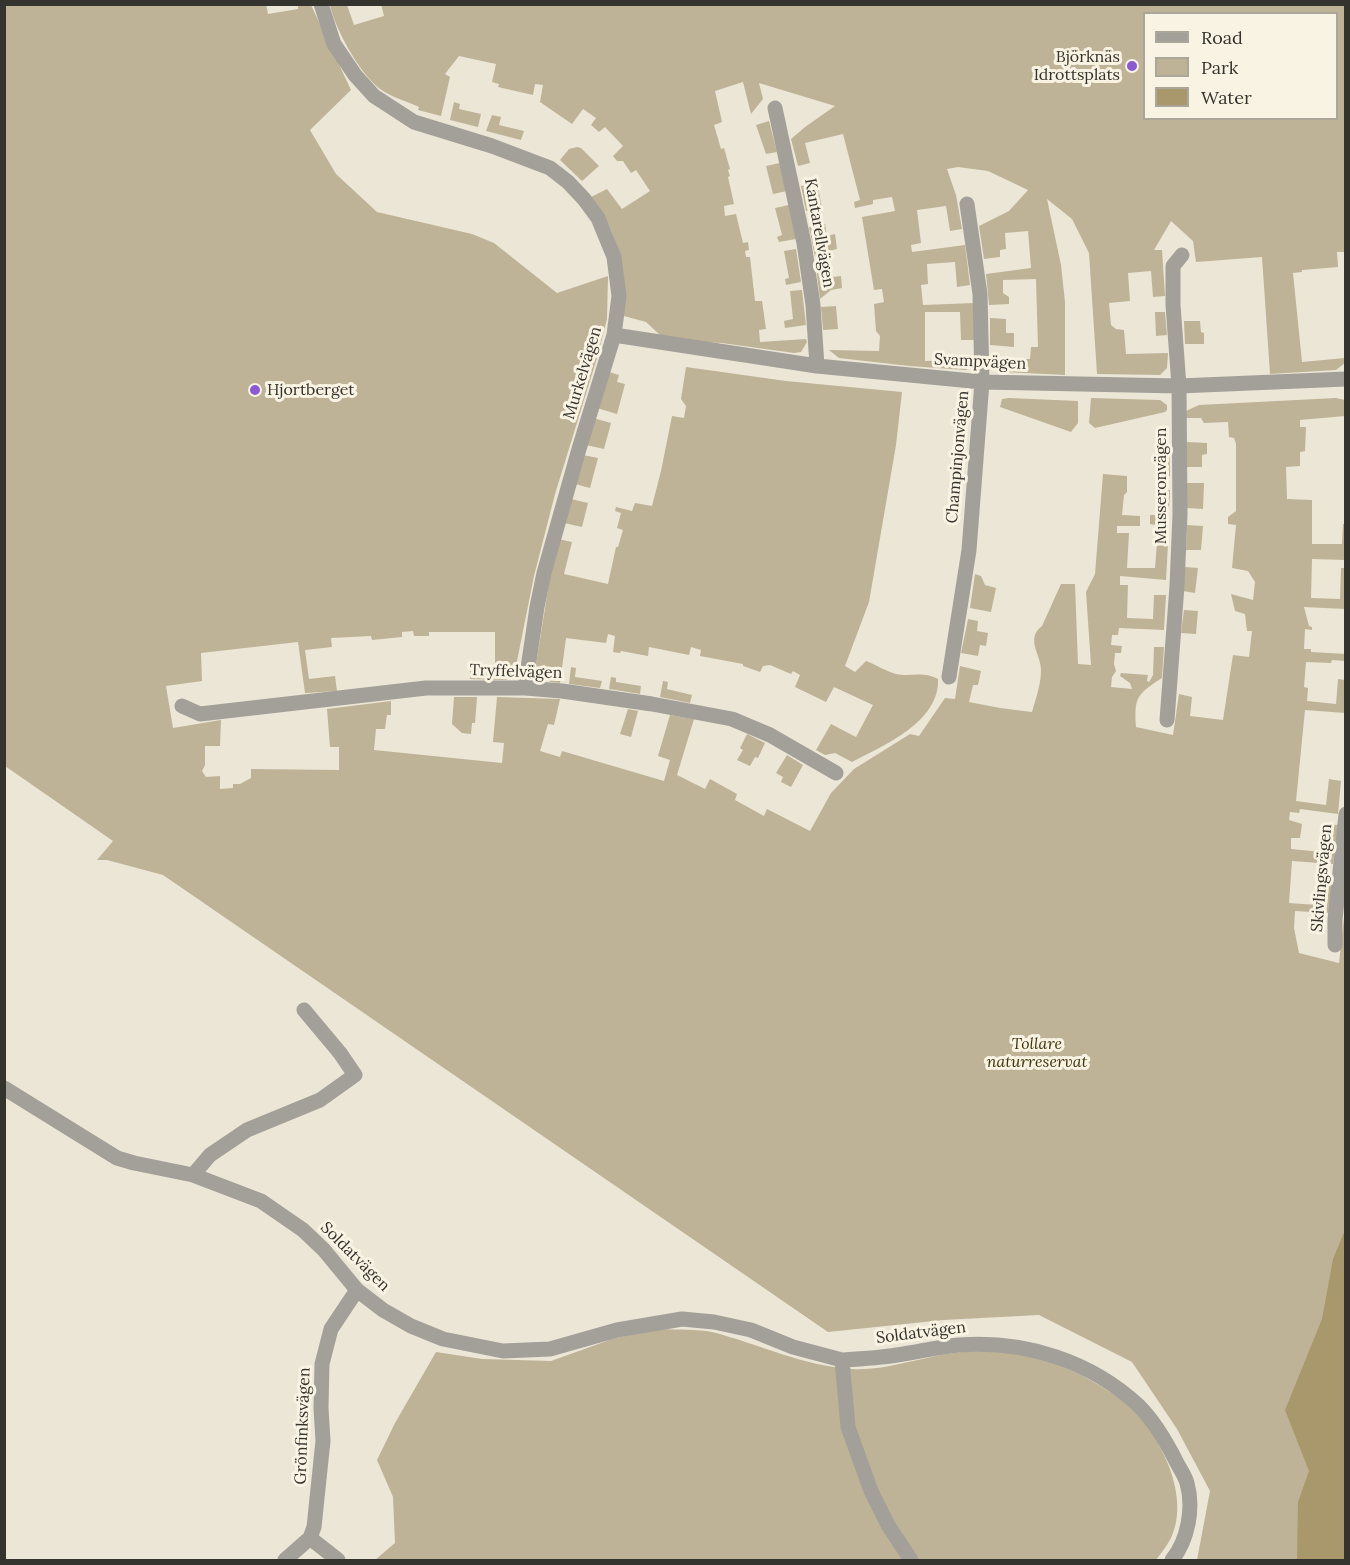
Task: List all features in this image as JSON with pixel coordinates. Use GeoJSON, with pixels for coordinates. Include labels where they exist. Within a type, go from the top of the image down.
{"type":"FeatureCollection","features":[{"type":"Feature","properties":{"kind":"street","name":"Murkelvägen"},"geometry":{"type":"LineString","coordinates":[[321,4],[334,44],[355,75],[374,96],[414,122],[500,149],[550,168],[568,182],[598,218],[614,257],[619,296],[614,335],[544,573],[525,688]]}},
{"type":"Feature","properties":{"kind":"street","name":"Kantarellvägen"},"geometry":{"type":"LineString","coordinates":[[775,108],[806,254],[813,304],[817,366]]}},
{"type":"Feature","properties":{"kind":"street","name":"Champinjonvägen"},"geometry":{"type":"LineString","coordinates":[[949,677],[968,559],[982,382],[980,294],[967,204]]}},
{"type":"Feature","properties":{"kind":"street","name":"Musseronvägen"},"geometry":{"type":"LineString","coordinates":[[1167,720],[1179,560],[1179,386],[1173,306],[1173,266],[1182,255]]}},
{"type":"Feature","properties":{"kind":"street","name":"Svampvägen"},"geometry":{"type":"LineString","coordinates":[[614,335],[817,366],[982,382],[1179,386],[1346,379]]}},
{"type":"Feature","properties":{"kind":"street","name":"Tryffelvägen"},"geometry":{"type":"LineString","coordinates":[[182,706],[200,714],[426,688],[525,688],[642,702],[732,719],[770,735],[836,772]]}},
{"type":"Feature","properties":{"kind":"street","name":"Skivlingsvägen"},"geometry":{"type":"LineString","coordinates":[[1335,945],[1335,920],[1346,814]]}},
{"type":"Feature","properties":{"kind":"street"},"geometry":{"type":"LineString","coordinates":[[193,1175],[210,1155],[247,1130],[320,1100],[355,1075],[304,1010]]}},
{"type":"Feature","properties":{"kind":"street","name":"Soldatvägen"},"geometry":{"type":"LineString","coordinates":[[4,1088],[117,1158],[193,1175],[261,1201],[303,1230],[324,1250],[357,1290],[383,1310],[411,1326],[443,1339],[503,1351],[550,1349],[616,1330],[682,1319],[714,1322],[751,1330],[793,1347],[842,1360],[959,1345],[988,1345],[1037,1351],[1067,1360],[1096,1375],[1140,1407],[1160,1433],[1187,1482],[1190,1509],[1187,1527],[1178,1553],[1172,1560]]}},
{"type":"Feature","properties":{"kind":"street","name":"Grönfinksvägen"},"geometry":{"type":"LineString","coordinates":[[310,1538],[314,1527],[324,1441],[321,1408],[322,1364],[331,1329],[357,1290]]}},
{"type":"Feature","properties":{"kind":"street"},"geometry":{"type":"LineString","coordinates":[[842,1360],[848,1427],[871,1491],[888,1525],[911,1560]]}},
{"type":"Feature","properties":{"kind":"street"},"geometry":{"type":"LineString","coordinates":[[285,1560],[310,1538],[338,1560]]}},
{"type":"Feature","properties":{"kind":"green space","name":"Tollare naturreservat"},"geometry":{"type":"Polygon","coordinates":[[[266,4],[268,14],[298,9],[298,5],[311,5],[351,90],[310,130],[336,174],[377,212],[472,234],[494,243],[557,293],[608,276],[607,319],[555,494],[534,576],[515,671],[506,680],[470,679],[470,671],[495,671],[495,632],[429,632],[429,636],[414,636],[413,631],[402,632],[402,637],[372,640],[371,636],[331,638],[332,647],[305,650],[309,679],[335,676],[337,691],[305,693],[298,642],[201,653],[202,681],[166,686],[173,728],[221,720],[220,746],[205,746],[205,765],[202,771],[206,777],[220,776],[220,789],[233,788],[233,784],[240,784],[251,778],[251,769],[339,770],[339,747],[330,747],[327,709],[391,701],[391,715],[387,715],[385,729],[376,729],[374,750],[502,763],[504,743],[493,742],[497,697],[560,699],[554,725],[548,724],[540,751],[560,757],[562,751],[664,781],[670,760],[658,756],[670,715],[694,719],[677,775],[705,789],[710,779],[737,794],[735,800],[764,816],[767,809],[810,831],[831,793],[854,769],[910,734],[919,736],[945,698],[955,699],[960,666],[981,671],[978,685],[973,685],[969,702],[1032,712],[1041,670],[1035,647],[1035,636],[1061,584],[1075,584],[1078,664],[1091,665],[1086,592],[1095,574],[1103,474],[1127,476],[1127,492],[1124,495],[1122,515],[1140,516],[1140,526],[1117,526],[1117,533],[1129,533],[1127,568],[1155,568],[1157,543],[1168,544],[1166,580],[1120,576],[1120,585],[1128,585],[1127,618],[1153,619],[1154,595],[1166,595],[1164,630],[1119,628],[1118,635],[1112,635],[1111,645],[1122,646],[1121,653],[1115,653],[1116,671],[1112,677],[1111,687],[1132,689],[1130,683],[1120,676],[1121,673],[1148,675],[1147,681],[1149,682],[1153,675],[1154,647],[1164,647],[1162,678],[1147,688],[1139,697],[1136,727],[1173,735],[1179,694],[1192,697],[1190,716],[1223,720],[1233,655],[1249,657],[1252,631],[1247,631],[1245,614],[1235,611],[1231,594],[1253,600],[1255,582],[1248,571],[1232,568],[1236,525],[1228,524],[1228,517],[1236,511],[1236,444],[1234,438],[1229,437],[1228,422],[1204,423],[1201,418],[1186,418],[1186,411],[1199,405],[1336,398],[1345,400],[1345,416],[1300,420],[1300,427],[1306,427],[1305,451],[1300,452],[1300,466],[1286,467],[1287,499],[1312,500],[1312,544],[1342,544],[1343,524],[1345,524],[1345,560],[1312,559],[1311,598],[1340,599],[1341,568],[1345,568],[1345,609],[1304,607],[1312,630],[1305,629],[1304,649],[1311,649],[1311,652],[1346,654],[1345,661],[1306,662],[1304,687],[1308,688],[1307,701],[1336,704],[1338,679],[1345,680],[1345,713],[1305,710],[1296,801],[1326,805],[1329,779],[1341,781],[1338,814],[1300,809],[1299,813],[1290,812],[1289,820],[1302,824],[1300,838],[1291,838],[1291,849],[1322,852],[1325,824],[1338,825],[1333,864],[1292,861],[1289,903],[1317,905],[1319,880],[1316,880],[1316,872],[1334,874],[1330,913],[1295,911],[1294,928],[1299,953],[1339,963],[1345,909],[1345,1560],[1197,1560],[1210,1491],[1177,1429],[1132,1362],[1039,1315],[943,1320],[828,1332],[163,875],[107,860],[97,860],[113,841],[5,766],[4,5],[266,4]]]}},
{"type":"Feature","properties":{"kind":"green space"},"geometry":{"type":"Polygon","coordinates":[[[381,4],[1345,5],[1345,252],[1337,252],[1338,267],[1293,273],[1302,362],[1345,358],[1345,363],[1336,370],[1270,374],[1262,257],[1196,262],[1193,241],[1171,221],[1154,250],[1162,250],[1165,296],[1153,297],[1151,271],[1128,273],[1130,301],[1109,303],[1111,325],[1116,329],[1124,330],[1126,354],[1168,353],[1167,368],[1160,375],[1097,374],[1089,253],[1072,219],[1047,199],[1061,265],[1065,302],[1065,375],[1003,372],[995,367],[992,359],[1030,359],[1031,347],[1038,347],[1036,279],[1003,280],[1003,293],[1009,297],[1009,304],[989,305],[986,274],[1031,268],[1028,231],[1005,233],[1006,249],[1000,250],[1000,257],[984,259],[979,226],[1009,211],[1028,190],[988,171],[958,167],[947,169],[956,195],[962,229],[950,231],[946,206],[917,210],[921,243],[911,245],[912,252],[965,245],[970,285],[957,287],[955,262],[927,264],[928,284],[921,285],[923,305],[974,303],[975,340],[961,340],[960,312],[925,312],[925,361],[974,359],[974,365],[966,370],[839,358],[829,350],[879,351],[880,336],[876,331],[874,304],[884,302],[882,289],[874,290],[862,217],[895,211],[892,197],[873,200],[873,204],[855,208],[854,202],[860,200],[843,134],[805,143],[810,163],[798,166],[791,139],[835,106],[759,83],[763,99],[751,114],[743,82],[715,91],[722,122],[714,125],[730,169],[728,177],[734,204],[724,206],[725,216],[736,214],[743,243],[748,242],[749,250],[745,251],[746,257],[750,257],[755,301],[762,301],[766,329],[759,330],[760,342],[806,339],[807,342],[801,352],[794,353],[660,335],[646,322],[624,316],[623,283],[618,253],[609,224],[591,197],[607,189],[622,209],[650,191],[636,170],[631,173],[623,161],[617,161],[613,156],[623,146],[605,127],[599,132],[591,125],[596,118],[583,109],[572,124],[540,102],[543,85],[535,84],[533,95],[498,87],[499,84],[492,82],[496,64],[459,56],[445,74],[450,77],[441,116],[418,110],[419,107],[380,89],[364,73],[337,26],[330,5],[347,5],[354,25],[384,16],[381,4]]]}},
{"type":"Feature","properties":{"kind":"green space"},"geometry":{"type":"Polygon","coordinates":[[[454,102],[460,104],[459,109],[481,114],[478,127],[450,120],[454,102]]]}},
{"type":"Feature","properties":{"kind":"green space"},"geometry":{"type":"Polygon","coordinates":[[[492,115],[501,117],[499,125],[524,131],[521,140],[486,131],[492,115]]]}},
{"type":"Feature","properties":{"kind":"green space"},"geometry":{"type":"Polygon","coordinates":[[[769,121],[777,152],[766,154],[756,125],[769,121]]]}},
{"type":"Feature","properties":{"kind":"green space"},"geometry":{"type":"Polygon","coordinates":[[[581,148],[599,166],[582,181],[560,160],[569,149],[581,148]]]}},
{"type":"Feature","properties":{"kind":"green space"},"geometry":{"type":"Polygon","coordinates":[[[780,163],[787,191],[773,194],[766,166],[780,163]]]}},
{"type":"Feature","properties":{"kind":"green space"},"geometry":{"type":"Polygon","coordinates":[[[817,182],[822,208],[806,211],[801,186],[817,182]]]}},
{"type":"Feature","properties":{"kind":"green space"},"geometry":{"type":"Polygon","coordinates":[[[789,205],[796,239],[779,242],[777,237],[782,235],[775,208],[789,205]]]}},
{"type":"Feature","properties":{"kind":"green space"},"geometry":{"type":"Polygon","coordinates":[[[825,224],[827,236],[835,234],[837,249],[815,257],[809,227],[825,224]]]}},
{"type":"Feature","properties":{"kind":"green space"},"geometry":{"type":"Polygon","coordinates":[[[796,249],[801,282],[786,285],[785,279],[789,278],[784,251],[796,249]]]}},
{"type":"Feature","properties":{"kind":"green space"},"geometry":{"type":"Polygon","coordinates":[[[831,265],[833,277],[841,276],[842,288],[831,290],[820,299],[816,267],[831,265]]]}},
{"type":"Feature","properties":{"kind":"green space"},"geometry":{"type":"Polygon","coordinates":[[[802,290],[806,325],[785,328],[784,321],[793,319],[790,291],[802,290]]]}},
{"type":"Feature","properties":{"kind":"green space"},"geometry":{"type":"Polygon","coordinates":[[[836,306],[838,329],[823,330],[821,307],[836,306]]]}},
{"type":"Feature","properties":{"kind":"green space"},"geometry":{"type":"Polygon","coordinates":[[[1155,312],[1165,312],[1167,335],[1156,336],[1155,312]]]}},
{"type":"Feature","properties":{"kind":"green space"},"geometry":{"type":"Polygon","coordinates":[[[990,318],[1006,319],[1006,333],[1014,333],[1014,347],[990,345],[990,318]]]}},
{"type":"Feature","properties":{"kind":"green space"},"geometry":{"type":"Polygon","coordinates":[[[1184,321],[1200,321],[1201,332],[1204,333],[1204,344],[1185,344],[1184,321]]]}},
{"type":"Feature","properties":{"kind":"green space"},"geometry":{"type":"Polygon","coordinates":[[[686,367],[786,381],[902,392],[896,445],[869,602],[845,666],[855,672],[866,661],[896,674],[933,677],[938,679],[936,694],[930,708],[907,731],[852,762],[835,753],[825,755],[816,750],[831,724],[856,737],[873,705],[834,687],[826,702],[795,687],[800,675],[793,671],[791,674],[770,665],[763,666],[760,672],[743,666],[743,664],[700,656],[701,650],[691,647],[689,655],[649,647],[648,656],[621,651],[620,653],[613,652],[615,636],[608,634],[606,643],[566,638],[560,683],[547,681],[539,673],[536,664],[558,539],[572,542],[564,574],[608,584],[616,547],[618,547],[623,530],[617,528],[621,513],[615,511],[616,507],[632,511],[635,503],[652,506],[672,416],[684,418],[686,406],[681,399],[686,367]]]}},
{"type":"Feature","properties":{"kind":"green space"},"geometry":{"type":"Polygon","coordinates":[[[606,371],[619,375],[617,382],[625,384],[617,414],[597,408],[606,371]]]}},
{"type":"Feature","properties":{"kind":"green space"},"geometry":{"type":"Polygon","coordinates":[[[1091,398],[1160,400],[1167,405],[1167,410],[1095,428],[1089,423],[1091,398]]]}},
{"type":"Feature","properties":{"kind":"green space"},"geometry":{"type":"Polygon","coordinates":[[[1002,399],[1078,401],[1078,423],[1071,432],[1000,407],[1002,399]]]}},
{"type":"Feature","properties":{"kind":"green space"},"geometry":{"type":"Polygon","coordinates":[[[593,418],[611,423],[604,449],[586,445],[593,418]]]}},
{"type":"Feature","properties":{"kind":"green space"},"geometry":{"type":"Polygon","coordinates":[[[1187,442],[1207,443],[1207,454],[1202,455],[1202,467],[1187,467],[1187,442]]]}},
{"type":"Feature","properties":{"kind":"green space"},"geometry":{"type":"Polygon","coordinates":[[[1160,443],[1169,443],[1170,476],[1160,476],[1160,443]]]}},
{"type":"Feature","properties":{"kind":"green space"},"geometry":{"type":"Polygon","coordinates":[[[583,455],[598,458],[590,488],[575,484],[583,455]]]}},
{"type":"Feature","properties":{"kind":"green space"},"geometry":{"type":"Polygon","coordinates":[[[1187,483],[1204,483],[1203,509],[1187,508],[1187,483]]]}},
{"type":"Feature","properties":{"kind":"green space"},"geometry":{"type":"Polygon","coordinates":[[[1160,490],[1170,490],[1168,527],[1150,524],[1150,515],[1159,515],[1160,490]]]}},
{"type":"Feature","properties":{"kind":"green space"},"geometry":{"type":"Polygon","coordinates":[[[571,499],[588,503],[582,527],[564,523],[571,499]]]}},
{"type":"Feature","properties":{"kind":"green space"},"geometry":{"type":"Polygon","coordinates":[[[1187,525],[1203,526],[1201,550],[1186,550],[1187,525]]]}},
{"type":"Feature","properties":{"kind":"green space"},"geometry":{"type":"Polygon","coordinates":[[[1185,567],[1198,568],[1195,593],[1183,591],[1185,567]]]}},
{"type":"Feature","properties":{"kind":"green space"},"geometry":{"type":"Polygon","coordinates":[[[975,574],[981,576],[985,585],[996,588],[991,612],[970,608],[975,574]]]}},
{"type":"Feature","properties":{"kind":"green space"},"geometry":{"type":"Polygon","coordinates":[[[1184,610],[1198,611],[1196,634],[1181,633],[1184,610]]]}},
{"type":"Feature","properties":{"kind":"green space"},"geometry":{"type":"Polygon","coordinates":[[[968,619],[978,621],[977,631],[988,633],[986,646],[980,645],[978,656],[961,653],[968,619]]]}},
{"type":"Feature","properties":{"kind":"green space"},"geometry":{"type":"Polygon","coordinates":[[[571,667],[576,668],[575,677],[602,681],[600,688],[569,684],[571,667]]]}},
{"type":"Feature","properties":{"kind":"green space"},"geometry":{"type":"Polygon","coordinates":[[[611,677],[616,678],[616,682],[641,686],[640,694],[609,689],[611,677]]]}},
{"type":"Feature","properties":{"kind":"green space"},"geometry":{"type":"Polygon","coordinates":[[[663,681],[668,682],[667,689],[692,695],[690,703],[660,697],[663,681]]]}},
{"type":"Feature","properties":{"kind":"green space"},"geometry":{"type":"Polygon","coordinates":[[[454,697],[477,697],[475,723],[472,723],[471,734],[462,733],[452,724],[454,697]]]}},
{"type":"Feature","properties":{"kind":"green space"},"geometry":{"type":"Polygon","coordinates":[[[628,709],[638,711],[631,737],[620,734],[628,709]]]}},
{"type":"Feature","properties":{"kind":"green space"},"geometry":{"type":"Polygon","coordinates":[[[747,734],[765,743],[758,758],[755,757],[750,766],[737,760],[743,750],[740,748],[747,734]]]}},
{"type":"Feature","properties":{"kind":"green space"},"geometry":{"type":"Polygon","coordinates":[[[787,755],[803,765],[791,787],[781,782],[783,777],[776,773],[787,755]]]}},
{"type":"Feature","properties":{"kind":"green space"},"geometry":{"type":"Polygon","coordinates":[[[662,1329],[712,1332],[816,1364],[852,1369],[896,1365],[941,1355],[987,1351],[1031,1356],[1073,1371],[1130,1405],[1142,1416],[1171,1471],[1177,1505],[1175,1528],[1166,1547],[1156,1560],[375,1560],[395,1543],[393,1497],[377,1460],[395,1423],[436,1352],[482,1359],[551,1361],[615,1338],[662,1329]]]}},
{"type":"Feature","properties":{"kind":"water"},"geometry":{"type":"Polygon","coordinates":[[[1345,1230],[1345,1560],[1297,1560],[1298,1502],[1309,1471],[1285,1410],[1322,1319],[1333,1259],[1345,1230]]]}},
{"type":"Feature","properties":{"kind":"place","name":"Björknäs Idrottsplats"},"geometry":{"type":"Point","coordinates":[1132,66]}},
{"type":"Feature","properties":{"kind":"place","name":"Hjortberget"},"geometry":{"type":"Point","coordinates":[255,390]}}]}
